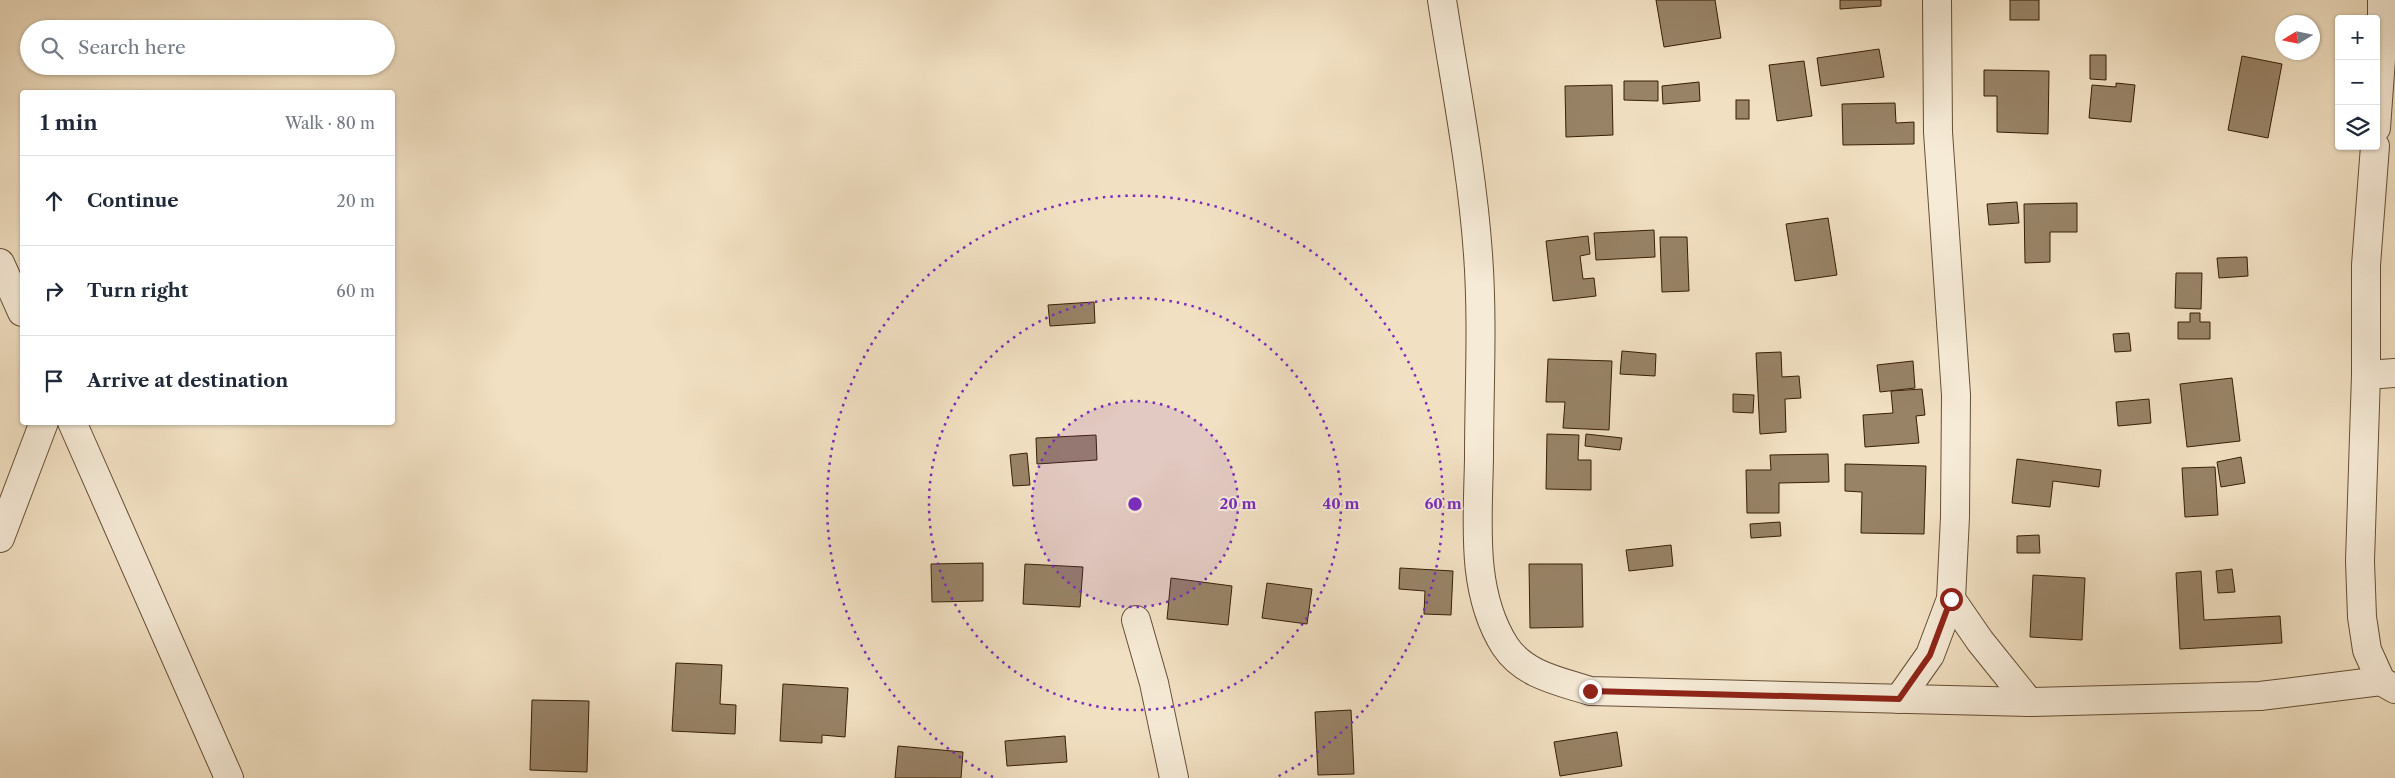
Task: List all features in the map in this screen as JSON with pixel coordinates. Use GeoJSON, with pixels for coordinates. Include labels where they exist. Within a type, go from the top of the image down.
{"type":"FeatureCollection","features":[{"type":"Feature","properties":{"kind":"street"},"geometry":{"type":"LineString","coordinates":[[1442,0],[1472,195],[1478,256],[1480,315],[1478,554],[1486,603],[1506,647],[1532,672],[1590,691],[2029,702],[2260,696],[2388,685],[2367,650],[2362,617],[2360,561],[2366,375],[2366,265],[2375,150]]}},
{"type":"Feature","properties":{"kind":"street"},"geometry":{"type":"LineString","coordinates":[[1899,699],[1930,655],[1951,599],[1956,517],[1956,395],[1938,132],[1937,0]]}},
{"type":"Feature","properties":{"kind":"street"},"geometry":{"type":"LineString","coordinates":[[2378,105],[2382,45],[2382,0]]}},
{"type":"Feature","properties":{"kind":"street"},"geometry":{"type":"LineString","coordinates":[[0,263],[20,308]]}},
{"type":"Feature","properties":{"kind":"street"},"geometry":{"type":"LineString","coordinates":[[2366,375],[2395,372]]}},
{"type":"Feature","properties":{"kind":"street"},"geometry":{"type":"LineString","coordinates":[[0,538],[43,425]]}},
{"type":"Feature","properties":{"kind":"street"},"geometry":{"type":"LineString","coordinates":[[73,425],[229,778]]}},
{"type":"Feature","properties":{"kind":"street"},"geometry":{"type":"LineString","coordinates":[[1951,599],[1980,641],[2029,702]]}},
{"type":"Feature","properties":{"kind":"street"},"geometry":{"type":"LineString","coordinates":[[1136,620],[1154,683],[1174,778]]}},
{"type":"Feature","properties":{"kind":"building"},"geometry":{"type":"Polygon","coordinates":[[[1656,0],[1715,0],[1721,38],[1664,47],[1656,0]]]}},
{"type":"Feature","properties":{"kind":"building"},"geometry":{"type":"Polygon","coordinates":[[[1840,0],[1881,0],[1881,6],[1840,9],[1840,0]]]}},
{"type":"Feature","properties":{"kind":"building"},"geometry":{"type":"Polygon","coordinates":[[[2010,0],[2039,0],[2039,20],[2010,20],[2010,0]]]}},
{"type":"Feature","properties":{"kind":"building"},"geometry":{"type":"Polygon","coordinates":[[[1879,49],[1884,77],[1821,86],[1817,58],[1879,49]]]}},
{"type":"Feature","properties":{"kind":"building"},"geometry":{"type":"Polygon","coordinates":[[[2090,55],[2106,55],[2106,80],[2090,79],[2090,55]]]}},
{"type":"Feature","properties":{"kind":"building"},"geometry":{"type":"Polygon","coordinates":[[[2242,56],[2282,64],[2268,138],[2228,130],[2242,56]]]}},
{"type":"Feature","properties":{"kind":"building"},"geometry":{"type":"Polygon","coordinates":[[[1804,61],[1812,116],[1777,121],[1769,65],[1804,61]]]}},
{"type":"Feature","properties":{"kind":"building"},"geometry":{"type":"Polygon","coordinates":[[[1984,70],[2049,71],[2048,134],[1997,132],[1997,96],[1984,96],[1984,70]]]}},
{"type":"Feature","properties":{"kind":"building"},"geometry":{"type":"Polygon","coordinates":[[[1624,81],[1658,81],[1658,101],[1624,100],[1624,81]]]}},
{"type":"Feature","properties":{"kind":"building"},"geometry":{"type":"Polygon","coordinates":[[[1699,82],[1700,101],[1663,104],[1662,86],[1699,82]]]}},
{"type":"Feature","properties":{"kind":"building"},"geometry":{"type":"Polygon","coordinates":[[[2116,83],[2135,85],[2131,122],[2089,118],[2092,85],[2116,87],[2116,83]]]}},
{"type":"Feature","properties":{"kind":"building"},"geometry":{"type":"Polygon","coordinates":[[[1612,85],[1613,135],[1566,137],[1565,86],[1612,85]]]}},
{"type":"Feature","properties":{"kind":"building"},"geometry":{"type":"Polygon","coordinates":[[[1736,100],[1749,100],[1749,119],[1736,119],[1736,100]]]}},
{"type":"Feature","properties":{"kind":"building"},"geometry":{"type":"Polygon","coordinates":[[[1895,103],[1896,123],[1914,122],[1914,144],[1843,145],[1842,104],[1895,103]]]}},
{"type":"Feature","properties":{"kind":"building"},"geometry":{"type":"Polygon","coordinates":[[[2017,202],[2019,223],[1989,225],[1987,204],[2017,202]]]}},
{"type":"Feature","properties":{"kind":"building"},"geometry":{"type":"Polygon","coordinates":[[[2077,203],[2077,232],[2050,232],[2050,262],[2025,263],[2024,204],[2077,203]]]}},
{"type":"Feature","properties":{"kind":"building"},"geometry":{"type":"Polygon","coordinates":[[[1828,218],[1837,275],[1795,281],[1786,224],[1828,218]]]}},
{"type":"Feature","properties":{"kind":"building"},"geometry":{"type":"Polygon","coordinates":[[[1654,230],[1655,257],[1596,260],[1594,233],[1654,230]]]}},
{"type":"Feature","properties":{"kind":"building"},"geometry":{"type":"Polygon","coordinates":[[[1588,236],[1590,254],[1580,256],[1583,279],[1594,278],[1596,296],[1553,301],[1546,241],[1588,236]]]}},
{"type":"Feature","properties":{"kind":"building"},"geometry":{"type":"Polygon","coordinates":[[[1660,237],[1687,237],[1689,291],[1662,292],[1660,237]]]}},
{"type":"Feature","properties":{"kind":"building"},"geometry":{"type":"Polygon","coordinates":[[[2247,257],[2248,276],[2219,278],[2217,258],[2247,257]]]}},
{"type":"Feature","properties":{"kind":"building"},"geometry":{"type":"Polygon","coordinates":[[[2176,273],[2202,273],[2201,309],[2175,308],[2176,273]]]}},
{"type":"Feature","properties":{"kind":"building"},"geometry":{"type":"Polygon","coordinates":[[[1094,302],[1095,323],[1050,326],[1048,305],[1094,302]]]}},
{"type":"Feature","properties":{"kind":"building"},"geometry":{"type":"Polygon","coordinates":[[[2190,313],[2200,313],[2200,322],[2210,322],[2210,339],[2178,339],[2178,322],[2190,322],[2190,313]]]}},
{"type":"Feature","properties":{"kind":"building"},"geometry":{"type":"Polygon","coordinates":[[[2129,333],[2131,351],[2115,352],[2113,334],[2129,333]]]}},
{"type":"Feature","properties":{"kind":"building"},"geometry":{"type":"Polygon","coordinates":[[[1622,351],[1656,354],[1655,376],[1620,374],[1622,351]]]}},
{"type":"Feature","properties":{"kind":"building"},"geometry":{"type":"Polygon","coordinates":[[[1781,352],[1782,377],[1799,376],[1801,398],[1785,399],[1786,432],[1760,434],[1756,353],[1781,352]]]}},
{"type":"Feature","properties":{"kind":"building"},"geometry":{"type":"Polygon","coordinates":[[[1548,359],[1612,361],[1609,430],[1563,428],[1565,402],[1546,402],[1548,359]]]}},
{"type":"Feature","properties":{"kind":"building"},"geometry":{"type":"Polygon","coordinates":[[[1913,361],[1915,388],[1880,392],[1877,365],[1913,361]]]}},
{"type":"Feature","properties":{"kind":"building"},"geometry":{"type":"Polygon","coordinates":[[[2232,378],[2240,441],[2187,447],[2180,384],[2232,378]]]}},
{"type":"Feature","properties":{"kind":"building"},"geometry":{"type":"Polygon","coordinates":[[[1922,389],[1925,415],[1916,416],[1919,443],[1865,447],[1863,415],[1893,413],[1891,391],[1922,389]]]}},
{"type":"Feature","properties":{"kind":"building"},"geometry":{"type":"Polygon","coordinates":[[[1733,394],[1754,395],[1753,413],[1733,412],[1733,394]]]}},
{"type":"Feature","properties":{"kind":"building"},"geometry":{"type":"Polygon","coordinates":[[[2149,399],[2151,423],[2118,426],[2116,402],[2149,399]]]}},
{"type":"Feature","properties":{"kind":"building"},"geometry":{"type":"Polygon","coordinates":[[[1547,434],[1579,435],[1578,460],[1591,460],[1591,490],[1546,489],[1547,434]]]}},
{"type":"Feature","properties":{"kind":"building"},"geometry":{"type":"Polygon","coordinates":[[[1586,434],[1622,438],[1620,450],[1585,446],[1586,434]]]}},
{"type":"Feature","properties":{"kind":"building"},"geometry":{"type":"Polygon","coordinates":[[[1096,435],[1097,460],[1037,464],[1036,438],[1096,435]]]}},
{"type":"Feature","properties":{"kind":"building"},"geometry":{"type":"Polygon","coordinates":[[[1027,453],[1030,485],[1013,486],[1010,455],[1027,453]]]}},
{"type":"Feature","properties":{"kind":"building"},"geometry":{"type":"Polygon","coordinates":[[[1828,454],[1829,482],[1779,483],[1779,513],[1747,513],[1746,470],[1771,470],[1770,455],[1828,454]]]}},
{"type":"Feature","properties":{"kind":"building"},"geometry":{"type":"Polygon","coordinates":[[[2241,457],[2245,483],[2221,487],[2217,462],[2241,457]]]}},
{"type":"Feature","properties":{"kind":"building"},"geometry":{"type":"Polygon","coordinates":[[[2017,459],[2101,470],[2099,487],[2053,481],[2050,507],[2012,503],[2017,459]]]}},
{"type":"Feature","properties":{"kind":"building"},"geometry":{"type":"Polygon","coordinates":[[[1845,464],[1926,466],[1924,534],[1861,533],[1862,492],[1845,491],[1845,464]]]}},
{"type":"Feature","properties":{"kind":"building"},"geometry":{"type":"Polygon","coordinates":[[[2215,467],[2218,515],[2185,517],[2182,468],[2215,467]]]}},
{"type":"Feature","properties":{"kind":"building"},"geometry":{"type":"Polygon","coordinates":[[[1780,522],[1781,536],[1751,538],[1750,524],[1780,522]]]}},
{"type":"Feature","properties":{"kind":"building"},"geometry":{"type":"Polygon","coordinates":[[[2039,535],[2040,553],[2017,553],[2017,536],[2039,535]]]}},
{"type":"Feature","properties":{"kind":"building"},"geometry":{"type":"Polygon","coordinates":[[[1671,545],[1673,566],[1629,571],[1626,550],[1671,545]]]}},
{"type":"Feature","properties":{"kind":"building"},"geometry":{"type":"Polygon","coordinates":[[[983,563],[983,601],[932,602],[931,564],[983,563]]]}},
{"type":"Feature","properties":{"kind":"building"},"geometry":{"type":"Polygon","coordinates":[[[1025,564],[1083,567],[1080,607],[1023,604],[1025,564]]]}},
{"type":"Feature","properties":{"kind":"building"},"geometry":{"type":"Polygon","coordinates":[[[1529,564],[1582,564],[1583,627],[1530,628],[1529,564]]]}},
{"type":"Feature","properties":{"kind":"building"},"geometry":{"type":"Polygon","coordinates":[[[1400,568],[1453,571],[1451,615],[1424,614],[1425,591],[1399,589],[1400,568]]]}},
{"type":"Feature","properties":{"kind":"building"},"geometry":{"type":"Polygon","coordinates":[[[2232,569],[2235,592],[2218,593],[2216,571],[2232,569]]]}},
{"type":"Feature","properties":{"kind":"building"},"geometry":{"type":"Polygon","coordinates":[[[2201,571],[2204,620],[2280,616],[2282,643],[2180,649],[2176,573],[2201,571]]]}},
{"type":"Feature","properties":{"kind":"building"},"geometry":{"type":"Polygon","coordinates":[[[2033,575],[2085,578],[2082,640],[2030,637],[2033,575]]]}},
{"type":"Feature","properties":{"kind":"building"},"geometry":{"type":"Polygon","coordinates":[[[1171,578],[1232,586],[1228,625],[1167,619],[1171,578]]]}},
{"type":"Feature","properties":{"kind":"building"},"geometry":{"type":"Polygon","coordinates":[[[1267,583],[1312,589],[1307,624],[1262,618],[1267,583]]]}},
{"type":"Feature","properties":{"kind":"building"},"geometry":{"type":"Polygon","coordinates":[[[676,663],[722,665],[720,704],[736,705],[735,734],[672,731],[676,663]]]}},
{"type":"Feature","properties":{"kind":"building"},"geometry":{"type":"Polygon","coordinates":[[[783,684],[848,688],[845,737],[822,735],[822,743],[780,741],[783,684]]]}},
{"type":"Feature","properties":{"kind":"building"},"geometry":{"type":"Polygon","coordinates":[[[532,700],[589,701],[587,772],[530,770],[532,700]]]}},
{"type":"Feature","properties":{"kind":"building"},"geometry":{"type":"Polygon","coordinates":[[[1351,710],[1354,774],[1318,775],[1315,712],[1351,710]]]}},
{"type":"Feature","properties":{"kind":"building"},"geometry":{"type":"Polygon","coordinates":[[[1617,732],[1622,766],[1560,776],[1554,742],[1617,732]]]}},
{"type":"Feature","properties":{"kind":"building"},"geometry":{"type":"Polygon","coordinates":[[[1065,736],[1067,762],[1007,766],[1005,741],[1065,736]]]}},
{"type":"Feature","properties":{"kind":"building"},"geometry":{"type":"Polygon","coordinates":[[[898,746],[963,752],[961,778],[895,778],[898,746]]]}},
{"type":"Feature","properties":{"kind":"route"},"geometry":{"type":"LineString","coordinates":[[1590,691],[1899,699],[1930,655],[1951,599]]}}]}
